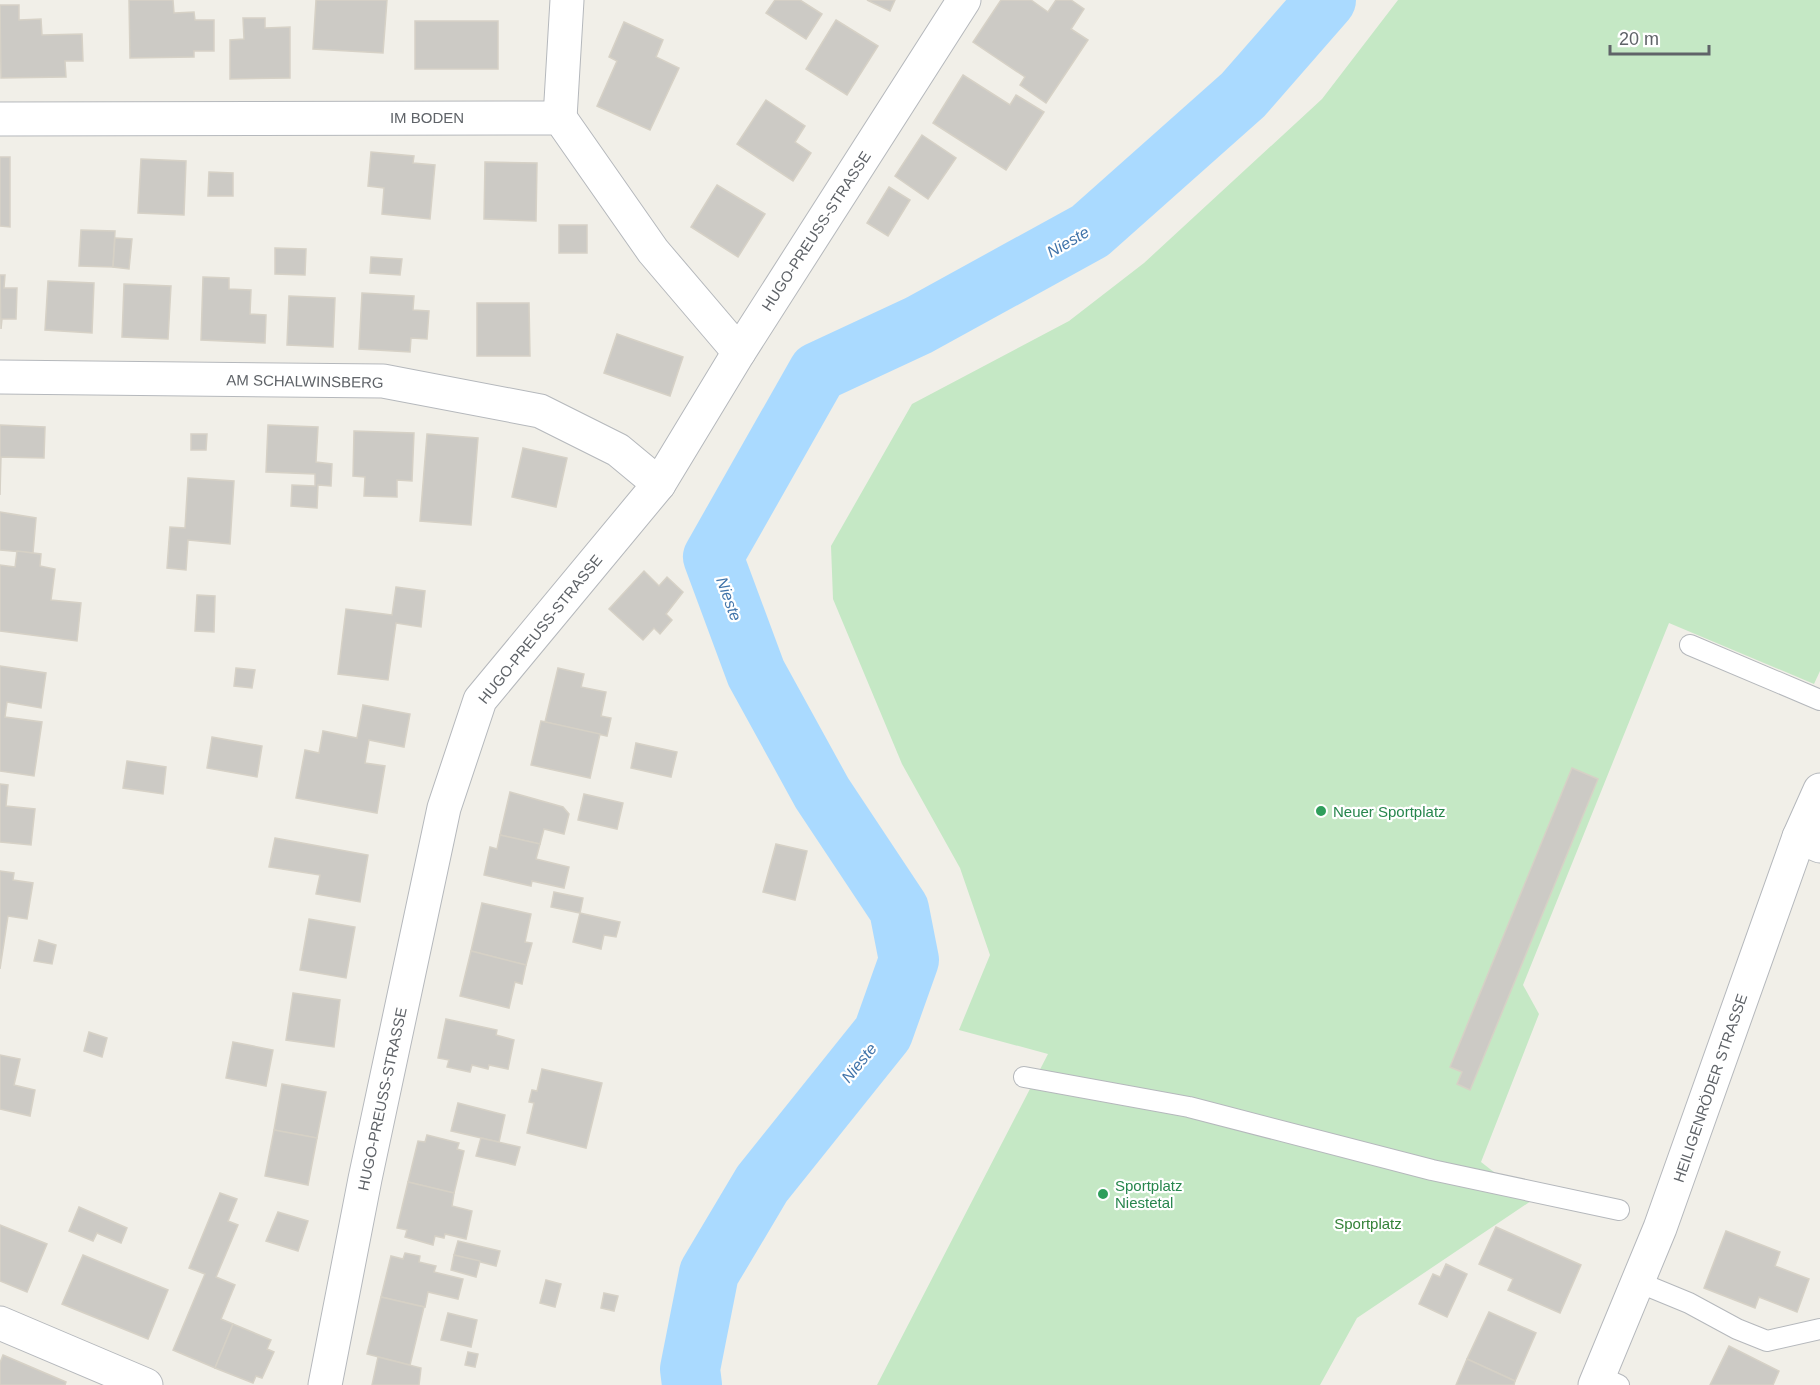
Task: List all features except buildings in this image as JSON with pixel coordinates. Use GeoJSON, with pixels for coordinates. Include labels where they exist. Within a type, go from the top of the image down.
{"type":"FeatureCollection","features":[{"type":"Feature","properties":{"kind":"street"},"geometry":{"type":"LineString","coordinates":[[567,0],[560,118],[653,251],[739,352]]}},
{"type":"Feature","properties":{"kind":"street","name":"HUGO-PREUSS-STRASSE"},"geometry":{"type":"LineString","coordinates":[[325,1385],[365,1179],[444,808],[480,700],[659,484],[739,352],[964,0]]}},
{"type":"Feature","properties":{"kind":"street","name":"IM BODEN"},"geometry":{"type":"LineString","coordinates":[[0,119],[560,118]]}},
{"type":"Feature","properties":{"kind":"street","name":"AM SCHALWINSBERG"},"geometry":{"type":"LineString","coordinates":[[0,377],[383,381],[540,411],[618,450],[659,484]]}},
{"type":"Feature","properties":{"kind":"street","name":"HEILIGENRÖDER STRASSE"},"geometry":{"type":"LineString","coordinates":[[1604,1382],[1638,1282],[1809,841],[1820,790]]}},
{"type":"Feature","properties":{"kind":"street"},"geometry":{"type":"LineString","coordinates":[[0,1323],[146,1385]]}},
{"type":"Feature","properties":{"kind":"lane"},"geometry":{"type":"LineString","coordinates":[[1690,645],[1820,700]]}},
{"type":"Feature","properties":{"kind":"lane"},"geometry":{"type":"LineString","coordinates":[[1024,1077],[1189,1107],[1432,1170],[1619,1210]]}},
{"type":"Feature","properties":{"kind":"lane"},"geometry":{"type":"LineString","coordinates":[[1638,1282],[1689,1303],[1737,1329],[1767,1341],[1820,1329]]}},
{"type":"Feature","properties":{"kind":"green space","name":"Sportplatz"},"geometry":{"type":"Polygon","coordinates":[[[1398,0],[1820,0],[1820,671],[1814,684],[1669,623],[1523,985],[1539,1014],[1481,1162],[1531,1201],[1357,1318],[1320,1385],[877,1385],[1048,1054],[959,1030],[990,955],[960,868],[902,764],[833,599],[831,546],[912,404],[1069,321],[1144,263],[1322,99],[1398,0]]]}},
{"type":"Feature","properties":{"kind":"waterway","name":"Nieste"},"geometry":{"type":"LineString","coordinates":[[692,1385],[690,1369],[709,1273],[762,1184],[883,1033],[909,960],[899,909],[822,793],[756,673],[713,557],[818,372],[919,325],[1090,231],[1243,95],[1326,0]]}},
{"type":"Feature","properties":{"kind":"place","name":"Neuer Sportplatz"},"geometry":{"type":"Point","coordinates":[1321,811]}},
{"type":"Feature","properties":{"kind":"place","name":"Sportplatz Niestetal"},"geometry":{"type":"Point","coordinates":[1103,1194]}}]}
